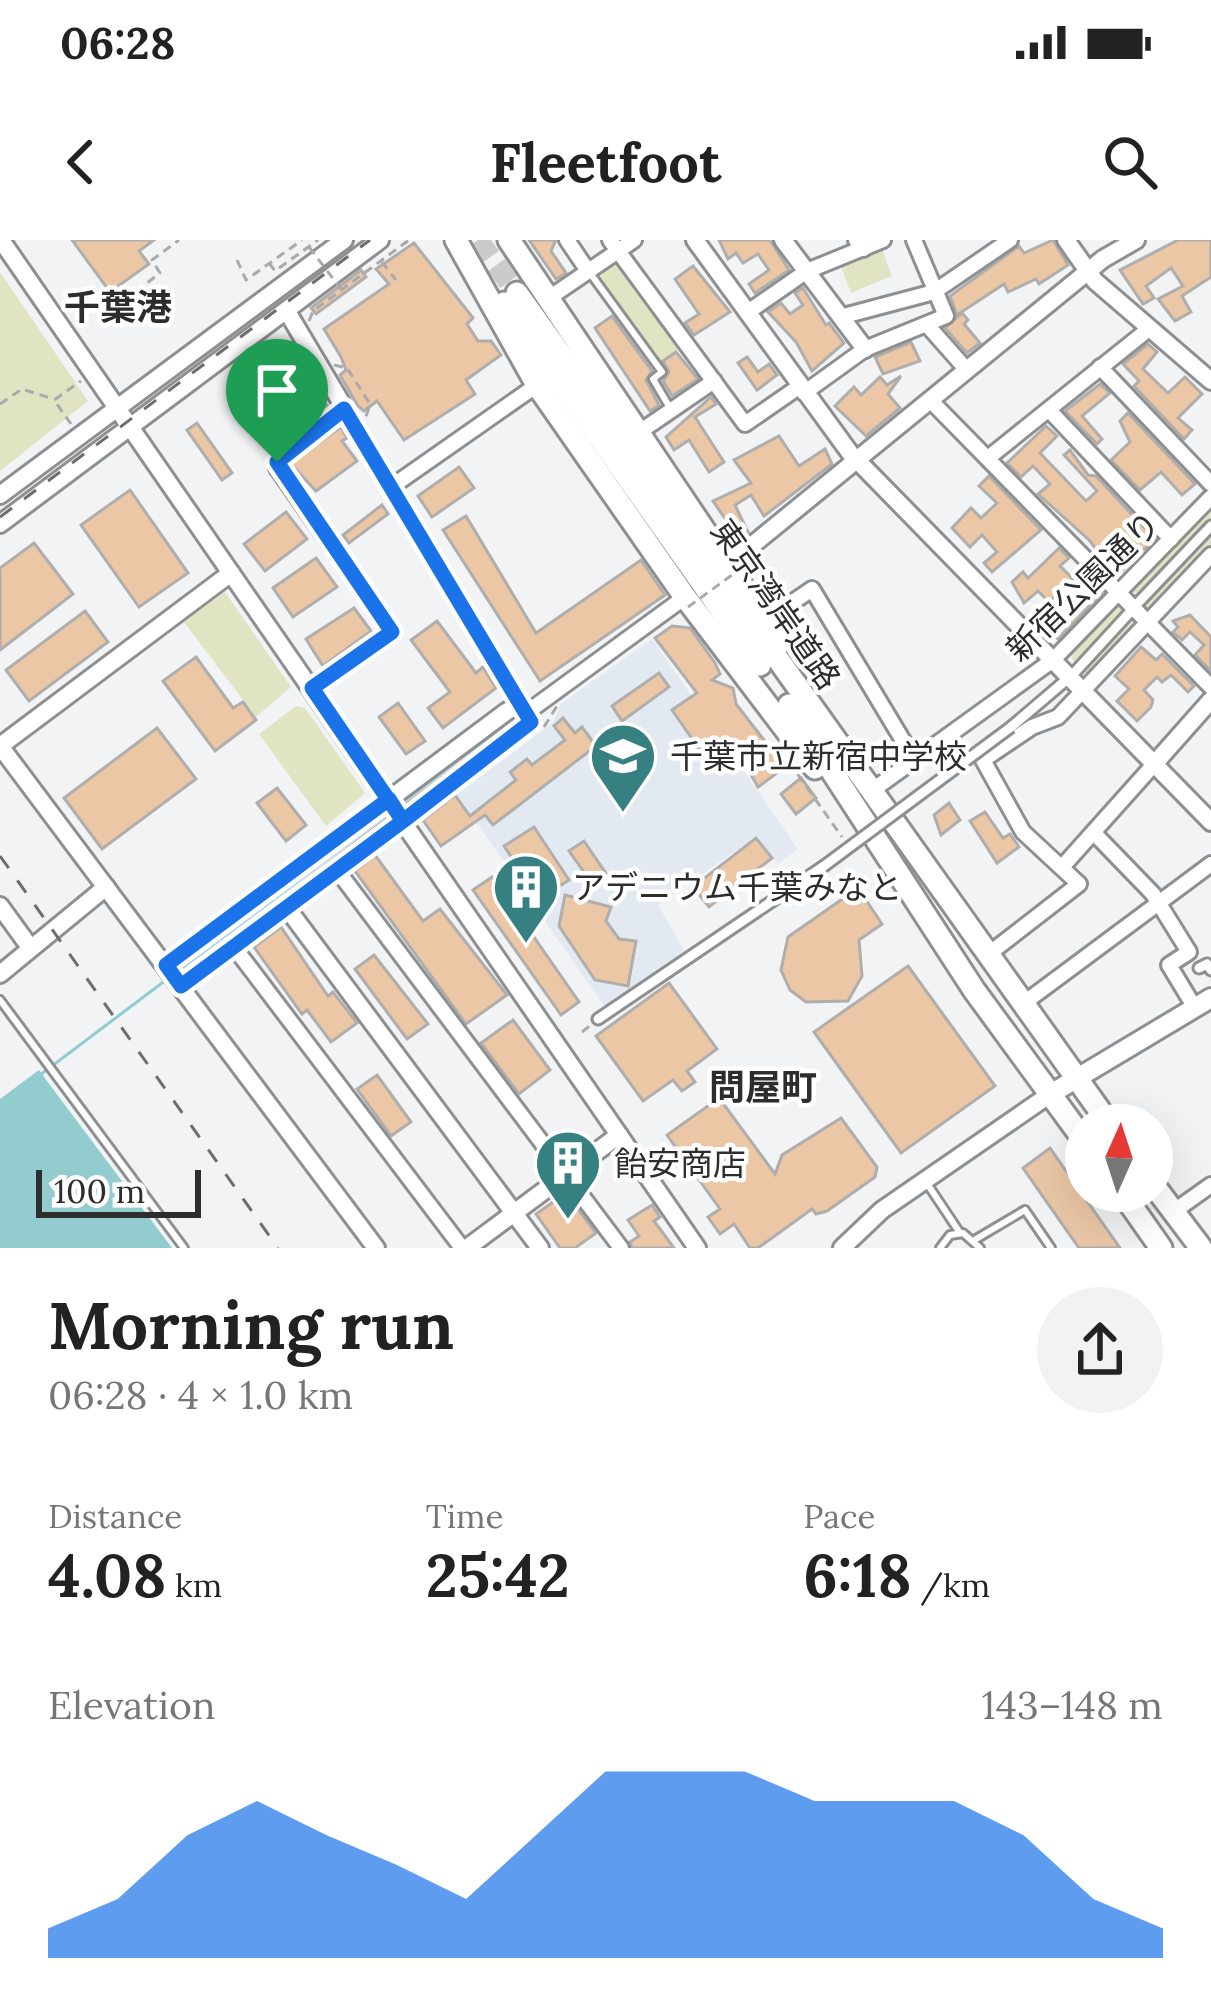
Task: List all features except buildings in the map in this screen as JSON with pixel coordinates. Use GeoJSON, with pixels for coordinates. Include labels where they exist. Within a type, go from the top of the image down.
{"type":"FeatureCollection","features":[{"type":"Feature","properties":{"kind":"highway"},"geometry":{"type":"LineString","coordinates":[[456,240],[537,386],[687,602],[906,888]]}},
{"type":"Feature","properties":{"kind":"highway"},"geometry":{"type":"LineString","coordinates":[[509,240],[774,619],[845,756]]}},
{"type":"Feature","properties":{"kind":"highway","name":"東京湾岸道路"},"geometry":{"type":"LineString","coordinates":[[1065,1116],[906,888],[799,720],[510,298],[990,953],[1095,1104]]}},
{"type":"Feature","properties":{"kind":"highway"},"geometry":{"type":"LineString","coordinates":[[1136,1212],[1161,1248]]}},
{"type":"Feature","properties":{"kind":"highway"},"geometry":{"type":"LineString","coordinates":[[1173,1212],[1202,1248]]}},
{"type":"Feature","properties":{"kind":"main road"},"geometry":{"type":"LineString","coordinates":[[1049,1095],[1203,1003]]}},
{"type":"Feature","properties":{"kind":"street"},"geometry":{"type":"LineString","coordinates":[[1,240],[697,1248]]}},
{"type":"Feature","properties":{"kind":"street"},"geometry":{"type":"LineString","coordinates":[[0,495],[344,240]]}},
{"type":"Feature","properties":{"kind":"street"},"geometry":{"type":"LineString","coordinates":[[0,524],[288,314],[380,240]]}},
{"type":"Feature","properties":{"kind":"street"},"geometry":{"type":"LineString","coordinates":[[566,240],[588,271]]}},
{"type":"Feature","properties":{"kind":"street"},"geometry":{"type":"LineString","coordinates":[[549,298],[614,246],[634,240]]}},
{"type":"Feature","properties":{"kind":"street"},"geometry":{"type":"LineString","coordinates":[[695,240],[858,461],[1211,822]]}},
{"type":"Feature","properties":{"kind":"street"},"geometry":{"type":"LineString","coordinates":[[783,240],[865,349]]}},
{"type":"Feature","properties":{"kind":"street"},"geometry":{"type":"LineString","coordinates":[[748,312],[807,271],[860,244],[884,240]]}},
{"type":"Feature","properties":{"kind":"street"},"geometry":{"type":"LineString","coordinates":[[614,246],[745,424],[865,349],[946,316],[917,245],[937,240]]}},
{"type":"Feature","properties":{"kind":"street"},"geometry":{"type":"LineString","coordinates":[[840,317],[934,292],[1010,240]]}},
{"type":"Feature","properties":{"kind":"street"},"geometry":{"type":"LineString","coordinates":[[1066,240],[1087,272],[1211,381]]}},
{"type":"Feature","properties":{"kind":"street"},"geometry":{"type":"LineString","coordinates":[[736,565],[966,369],[1087,272],[1136,240]]}},
{"type":"Feature","properties":{"kind":"street"},"geometry":{"type":"LineString","coordinates":[[173,976],[235,947],[526,729],[529,711],[288,314]]}},
{"type":"Feature","properties":{"kind":"street"},"geometry":{"type":"LineString","coordinates":[[928,326],[966,369]]}},
{"type":"Feature","properties":{"kind":"street"},"geometry":{"type":"LineString","coordinates":[[988,458],[1150,328]]}},
{"type":"Feature","properties":{"kind":"street"},"geometry":{"type":"LineString","coordinates":[[1100,368],[1211,484]]}},
{"type":"Feature","properties":{"kind":"street"},"geometry":{"type":"LineString","coordinates":[[641,430],[714,381]]}},
{"type":"Feature","properties":{"kind":"street"},"geometry":{"type":"LineString","coordinates":[[394,485],[537,386]]}},
{"type":"Feature","properties":{"kind":"street"},"geometry":{"type":"LineString","coordinates":[[931,401],[1211,687]]}},
{"type":"Feature","properties":{"kind":"street"},"geometry":{"type":"LineString","coordinates":[[312,688],[392,632],[277,468],[280,456],[344,409]]}},
{"type":"Feature","properties":{"kind":"street"},"geometry":{"type":"LineString","coordinates":[[1049,410],[1171,539]]}},
{"type":"Feature","properties":{"kind":"street","name":"新宿公園通り"},"geometry":{"type":"LineString","coordinates":[[870,792],[1053,660],[1211,497]]}},
{"type":"Feature","properties":{"kind":"street"},"geometry":{"type":"LineString","coordinates":[[1075,672],[1211,526]]}},
{"type":"Feature","properties":{"kind":"street","name":"新宿公園通り"},"geometry":{"type":"LineString","coordinates":[[1064,866],[1023,832],[983,760],[1031,727],[1058,716],[1211,555]]}},
{"type":"Feature","properties":{"kind":"street"},"geometry":{"type":"LineString","coordinates":[[231,573],[0,746],[376,1248]]}},
{"type":"Feature","properties":{"kind":"street"},"geometry":{"type":"LineString","coordinates":[[774,619],[812,590],[914,759]]}},
{"type":"Feature","properties":{"kind":"street"},"geometry":{"type":"LineString","coordinates":[[529,711],[687,602]]}},
{"type":"Feature","properties":{"kind":"street"},"geometry":{"type":"LineString","coordinates":[[598,1019],[824,866],[1011,727],[1065,681]]}},
{"type":"Feature","properties":{"kind":"street"},"geometry":{"type":"LineString","coordinates":[[990,953],[1079,884],[1064,866],[1211,700]]}},
{"type":"Feature","properties":{"kind":"street"},"geometry":{"type":"LineString","coordinates":[[173,976],[389,799],[506,712],[517,706],[529,711]]}},
{"type":"Feature","properties":{"kind":"street"},"geometry":{"type":"LineString","coordinates":[[1094,833],[1158,903],[1189,952],[1169,965],[1203,1003]]}},
{"type":"Feature","properties":{"kind":"street"},"geometry":{"type":"LineString","coordinates":[[1024,1003],[1211,864]]}},
{"type":"Feature","properties":{"kind":"street"},"geometry":{"type":"LineString","coordinates":[[337,870],[621,1248]]}},
{"type":"Feature","properties":{"kind":"street"},"geometry":{"type":"LineString","coordinates":[[0,974],[106,887]]}},
{"type":"Feature","properties":{"kind":"street"},"geometry":{"type":"LineString","coordinates":[[0,906],[29,946]]}},
{"type":"Feature","properties":{"kind":"street"},"geometry":{"type":"LineString","coordinates":[[286,908],[540,1248]]}},
{"type":"Feature","properties":{"kind":"street"},"geometry":{"type":"LineString","coordinates":[[235,947],[465,1248],[619,1135]]}},
{"type":"Feature","properties":{"kind":"street"},"geometry":{"type":"LineString","coordinates":[[850,1244],[926,1182],[1049,1095]]}},
{"type":"Feature","properties":{"kind":"street"},"geometry":{"type":"LineString","coordinates":[[1173,1212],[1211,1185]]}},
{"type":"Feature","properties":{"kind":"lane"},"geometry":{"type":"LineString","coordinates":[[588,271],[662,372],[653,379],[671,410]]}},
{"type":"Feature","properties":{"kind":"lane"},"geometry":{"type":"LineString","coordinates":[[0,1000],[184,1248]]}},
{"type":"Feature","properties":{"kind":"lane"},"geometry":{"type":"LineString","coordinates":[[926,1182],[960,1233],[978,1244],[1025,1210],[1051,1248]]}},
{"type":"Feature","properties":{"kind":"lane"},"geometry":{"type":"LineString","coordinates":[[940,1248],[950,1235],[960,1233]]}},
{"type":"Feature","properties":{"kind":"path"},"geometry":{"type":"LineString","coordinates":[[112,310],[160,273],[152,260],[179,240]]}},
{"type":"Feature","properties":{"kind":"path"},"geometry":{"type":"LineString","coordinates":[[237,260],[247,280],[302,240]]}},
{"type":"Feature","properties":{"kind":"path"},"geometry":{"type":"LineString","coordinates":[[310,329],[314,311],[409,240]]}},
{"type":"Feature","properties":{"kind":"path"},"geometry":{"type":"LineString","coordinates":[[269,263],[275,272],[313,242],[341,290]]}},
{"type":"Feature","properties":{"kind":"path"},"geometry":{"type":"LineString","coordinates":[[380,261],[396,280]]}},
{"type":"Feature","properties":{"kind":"path"},"geometry":{"type":"LineString","coordinates":[[333,364],[347,368],[370,404],[369,418],[362,422]]}},
{"type":"Feature","properties":{"kind":"path"},"geometry":{"type":"LineString","coordinates":[[54,400],[81,381]]}},
{"type":"Feature","properties":{"kind":"path"},"geometry":{"type":"LineString","coordinates":[[0,404],[22,389],[54,400],[73,426]]}},
{"type":"Feature","properties":{"kind":"path"},"geometry":{"type":"LineString","coordinates":[[687,602],[736,565]]}},
{"type":"Feature","properties":{"kind":"path"},"geometry":{"type":"LineString","coordinates":[[774,619],[831,684]]}},
{"type":"Feature","properties":{"kind":"path"},"geometry":{"type":"LineString","coordinates":[[533,735],[552,721],[560,701]]}},
{"type":"Feature","properties":{"kind":"shaded area","name":"千葉市立新宿中学校"},"geometry":{"type":"Polygon","coordinates":[[[652,639],[798,849],[778,864],[757,836],[658,905],[685,952],[604,1006],[457,794],[553,723],[561,704],[652,639]]]}},
{"type":"Feature","properties":{"kind":"green space"},"geometry":{"type":"Polygon","coordinates":[[[881,247],[892,276],[851,293],[840,264],[881,247]]]}},
{"type":"Feature","properties":{"kind":"green space"},"geometry":{"type":"Polygon","coordinates":[[[613,262],[621,263],[682,347],[659,363],[592,276],[613,262]]]}},
{"type":"Feature","properties":{"kind":"green space"},"geometry":{"type":"Polygon","coordinates":[[[0,272],[88,401],[0,471],[0,272]]]}},
{"type":"Feature","properties":{"kind":"green space"},"geometry":{"type":"Polygon","coordinates":[[[1211,504],[1211,549],[1153,610],[1145,610],[1131,588],[1211,504]]]}},
{"type":"Feature","properties":{"kind":"green space"},"geometry":{"type":"Polygon","coordinates":[[[225,592],[291,687],[256,717],[184,622],[225,592]]]}},
{"type":"Feature","properties":{"kind":"green space"},"geometry":{"type":"Polygon","coordinates":[[[1114,606],[1122,606],[1136,620],[1136,628],[1094,672],[1086,673],[1072,659],[1073,651],[1114,606]]]}},
{"type":"Feature","properties":{"kind":"green space"},"geometry":{"type":"Polygon","coordinates":[[[296,706],[305,708],[365,793],[326,826],[259,734],[296,706]]]}},
{"type":"Feature","properties":{"kind":"water"},"geometry":{"type":"Polygon","coordinates":[[[39,1070],[172,1248],[0,1248],[0,1099],[39,1070]]]}},
{"type":"Feature","properties":{"kind":"waterway"},"geometry":{"type":"LineString","coordinates":[[399,805],[513,719]]}},
{"type":"Feature","properties":{"kind":"waterway"},"geometry":{"type":"LineString","coordinates":[[179,970],[387,814]]}},
{"type":"Feature","properties":{"kind":"waterway"},"geometry":{"type":"LineString","coordinates":[[40,1075],[166,980]]}},
{"type":"Feature","properties":{"kind":"tunnel"},"geometry":{"type":"LineString","coordinates":[[478,240],[517,293]]}},
{"type":"Feature","properties":{"kind":"railway"},"geometry":{"type":"LineString","coordinates":[[0,517],[370,240]]}},
{"type":"Feature","properties":{"kind":"railway"},"geometry":{"type":"LineString","coordinates":[[0,856],[278,1248]]}},
{"type":"Feature","properties":{"kind":"place","name":"千葉市立新宿中学校"},"geometry":{"type":"Point","coordinates":[623,815]}},
{"type":"Feature","properties":{"kind":"place","name":"アデニウム千葉みなと"},"geometry":{"type":"Point","coordinates":[526,946]}},
{"type":"Feature","properties":{"kind":"place","name":"飴安商店"},"geometry":{"type":"Point","coordinates":[568,1222]}},
{"type":"Feature","properties":{"kind":"district","name":"千葉港"},"geometry":{"type":"Point","coordinates":[118,307]}},
{"type":"Feature","properties":{"kind":"district","name":"問屋町"},"geometry":{"type":"Point","coordinates":[763,1087]}},
{"type":"Feature","properties":{"kind":"route"},"geometry":{"type":"LineString","coordinates":[[277,462],[344,409],[394,485],[529,711],[531,722],[403,821],[389,799],[166,965],[181,986],[403,821],[389,799],[312,688],[392,632],[277,462]]}}]}
